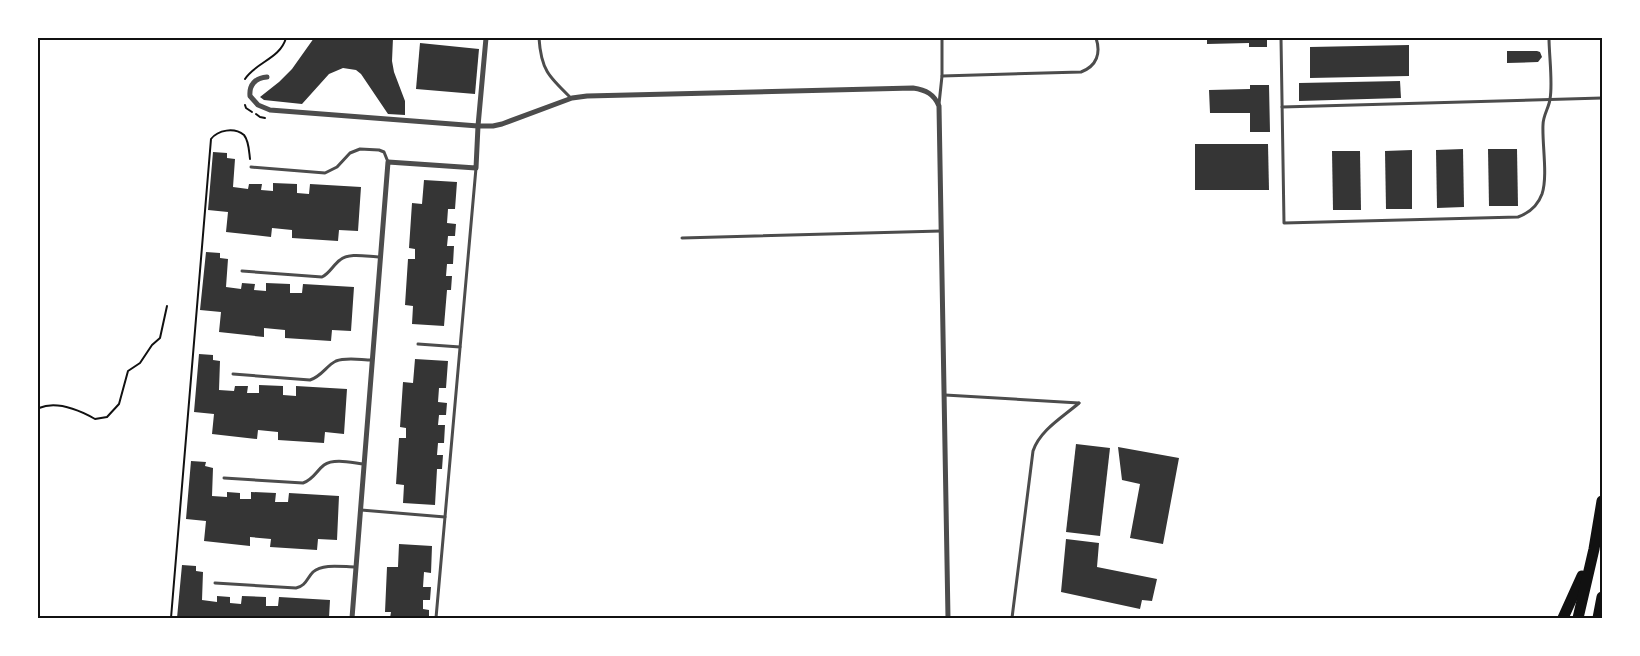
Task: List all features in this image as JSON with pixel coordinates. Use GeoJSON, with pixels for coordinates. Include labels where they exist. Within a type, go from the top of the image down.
{"type":"FeatureCollection","features":[{"type":"Feature","properties":{"kind":"highway"},"geometry":{"type":"LineString","coordinates":[[1578,618],[1594,549],[1602,501]]}},
{"type":"Feature","properties":{"kind":"highway"},"geometry":{"type":"LineString","coordinates":[[1563,618],[1594,549]]}},
{"type":"Feature","properties":{"kind":"highway"},"geometry":{"type":"LineString","coordinates":[[1598,618],[1602,597]]}},
{"type":"Feature","properties":{"kind":"street"},"geometry":{"type":"LineString","coordinates":[[352,618],[388,162],[476,168],[486,38]]}},
{"type":"Feature","properties":{"kind":"street"},"geometry":{"type":"LineString","coordinates":[[266,77],[261,77],[255,81],[251,86],[250,96],[258,105],[270,110],[478,126],[502,124],[572,98],[587,96],[913,88],[929,92],[935,97],[939,106],[948,618]]}},
{"type":"Feature","properties":{"kind":"lane"},"geometry":{"type":"LineString","coordinates":[[539,38],[540,50],[548,74],[572,98]]}},
{"type":"Feature","properties":{"kind":"lane"},"geometry":{"type":"LineString","coordinates":[[939,106],[942,76],[942,38]]}},
{"type":"Feature","properties":{"kind":"lane"},"geometry":{"type":"LineString","coordinates":[[942,76],[1081,72],[1093,64],[1098,54],[1096,38]]}},
{"type":"Feature","properties":{"kind":"lane"},"geometry":{"type":"LineString","coordinates":[[1281,38],[1284,223],[1489,218],[1524,215],[1540,199],[1544,186],[1543,124],[1550,100],[1549,38]]}},
{"type":"Feature","properties":{"kind":"lane"},"geometry":{"type":"LineString","coordinates":[[1282,107],[1602,98]]}},
{"type":"Feature","properties":{"kind":"lane"},"geometry":{"type":"LineString","coordinates":[[251,167],[326,173],[337,167],[350,153],[360,149],[384,152],[388,162]]}},
{"type":"Feature","properties":{"kind":"lane"},"geometry":{"type":"LineString","coordinates":[[436,618],[476,168]]}},
{"type":"Feature","properties":{"kind":"lane"},"geometry":{"type":"LineString","coordinates":[[682,238],[942,231]]}},
{"type":"Feature","properties":{"kind":"lane"},"geometry":{"type":"LineString","coordinates":[[242,270],[322,277],[329,273],[344,257],[381,257]]}},
{"type":"Feature","properties":{"kind":"lane"},"geometry":{"type":"LineString","coordinates":[[418,344],[460,347]]}},
{"type":"Feature","properties":{"kind":"lane"},"geometry":{"type":"LineString","coordinates":[[233,374],[310,380],[321,375],[336,362],[346,359],[373,360]]}},
{"type":"Feature","properties":{"kind":"lane"},"geometry":{"type":"LineString","coordinates":[[945,396],[1079,403],[1036,441],[1033,451],[1012,618]]}},
{"type":"Feature","properties":{"kind":"lane"},"geometry":{"type":"LineString","coordinates":[[224,478],[304,483],[330,462],[364,464]]}},
{"type":"Feature","properties":{"kind":"lane"},"geometry":{"type":"LineString","coordinates":[[361,510],[445,517]]}},
{"type":"Feature","properties":{"kind":"lane"},"geometry":{"type":"LineString","coordinates":[[215,583],[296,588],[304,584],[313,573],[321,568],[356,567]]}},
{"type":"Feature","properties":{"kind":"path"},"geometry":{"type":"LineString","coordinates":[[242,82],[249,72],[277,54],[284,45],[286,38]]}},
{"type":"Feature","properties":{"kind":"path"},"geometry":{"type":"LineString","coordinates":[[1602,98],[1602,368]]}},
{"type":"Feature","properties":{"kind":"path"},"geometry":{"type":"LineString","coordinates":[[244,101],[246,108],[260,117],[268,118]]}},
{"type":"Feature","properties":{"kind":"path"},"geometry":{"type":"LineString","coordinates":[[171,618],[206,188],[211,139],[215,134],[222,130],[233,131],[243,135],[248,142],[251,167]]}},
{"type":"Feature","properties":{"kind":"path"},"geometry":{"type":"LineString","coordinates":[[38,412],[39,408],[48,405],[84,413],[95,419],[107,417],[119,404],[128,371],[140,363],[152,344],[160,338],[167,306]]}},
{"type":"Feature","properties":{"kind":"building"},"geometry":{"type":"Polygon","coordinates":[[[314,38],[393,38],[392,61],[405,101],[405,115],[388,114],[361,74],[356,70],[343,68],[329,74],[302,104],[264,100],[260,97],[292,69],[314,38]]]}},
{"type":"Feature","properties":{"kind":"building"},"geometry":{"type":"Polygon","coordinates":[[[1207,38],[1267,38],[1267,47],[1249,47],[1249,43],[1207,44],[1207,38]]]}},
{"type":"Feature","properties":{"kind":"building"},"geometry":{"type":"Polygon","coordinates":[[[420,43],[479,49],[475,94],[416,89],[420,43]]]}},
{"type":"Feature","properties":{"kind":"building"},"geometry":{"type":"Polygon","coordinates":[[[1409,45],[1409,76],[1310,78],[1310,47],[1409,45]]]}},
{"type":"Feature","properties":{"kind":"building"},"geometry":{"type":"Polygon","coordinates":[[[1507,51],[1537,51],[1540,52],[1542,57],[1538,62],[1507,63],[1507,51]]]}},
{"type":"Feature","properties":{"kind":"building"},"geometry":{"type":"Polygon","coordinates":[[[1400,81],[1401,98],[1299,101],[1299,83],[1400,81]]]}},
{"type":"Feature","properties":{"kind":"building"},"geometry":{"type":"Polygon","coordinates":[[[1250,85],[1269,85],[1270,132],[1250,132],[1250,113],[1210,113],[1209,90],[1250,89],[1250,85]]]}},
{"type":"Feature","properties":{"kind":"building"},"geometry":{"type":"Polygon","coordinates":[[[1195,144],[1268,144],[1269,190],[1195,190],[1195,144]]]}},
{"type":"Feature","properties":{"kind":"building"},"geometry":{"type":"Polygon","coordinates":[[[1463,149],[1464,207],[1437,208],[1436,150],[1463,149]]]}},
{"type":"Feature","properties":{"kind":"building"},"geometry":{"type":"Polygon","coordinates":[[[1488,149],[1517,149],[1518,206],[1489,206],[1488,149]]]}},
{"type":"Feature","properties":{"kind":"building"},"geometry":{"type":"Polygon","coordinates":[[[1412,150],[1412,209],[1386,209],[1385,151],[1412,150]]]}},
{"type":"Feature","properties":{"kind":"building"},"geometry":{"type":"Polygon","coordinates":[[[1332,151],[1360,151],[1361,210],[1333,210],[1332,151]]]}},
{"type":"Feature","properties":{"kind":"building"},"geometry":{"type":"Polygon","coordinates":[[[213,152],[227,153],[227,158],[235,159],[233,187],[248,189],[249,184],[262,184],[261,190],[273,191],[273,183],[297,184],[297,193],[309,194],[310,184],[361,187],[358,231],[339,230],[338,241],[292,238],[292,230],[272,228],[271,237],[226,232],[228,212],[208,210],[213,152]]]}},
{"type":"Feature","properties":{"kind":"building"},"geometry":{"type":"Polygon","coordinates":[[[424,180],[457,182],[455,209],[448,209],[447,223],[456,224],[455,236],[448,236],[447,246],[454,246],[453,264],[447,264],[446,276],[452,276],[451,290],[447,290],[444,326],[412,324],[413,306],[405,305],[408,259],[415,259],[415,249],[409,248],[412,203],[422,204],[424,180]]]}},
{"type":"Feature","properties":{"kind":"building"},"geometry":{"type":"Polygon","coordinates":[[[206,252],[220,253],[220,258],[228,259],[226,287],[241,289],[242,283],[255,284],[254,290],[266,291],[266,283],[290,284],[290,293],[302,293],[303,284],[354,287],[351,331],[332,330],[331,341],[285,338],[285,330],[264,328],[264,337],[219,332],[221,312],[200,310],[206,252]]]}},
{"type":"Feature","properties":{"kind":"building"},"geometry":{"type":"Polygon","coordinates":[[[199,354],[213,355],[213,360],[220,361],[219,390],[234,391],[235,386],[248,386],[247,393],[259,393],[259,385],[283,386],[283,395],[296,396],[296,386],[347,389],[344,434],[325,432],[324,443],[278,440],[278,432],[258,430],[257,439],[212,434],[214,414],[194,412],[199,354]]]}},
{"type":"Feature","properties":{"kind":"building"},"geometry":{"type":"Polygon","coordinates":[[[415,359],[448,361],[446,388],[439,388],[438,402],[447,403],[446,415],[439,415],[438,425],[445,425],[444,443],[438,443],[437,455],[443,455],[442,469],[437,469],[435,505],[403,503],[404,485],[396,484],[399,438],[406,438],[406,428],[400,427],[403,382],[413,383],[415,359]]]}},
{"type":"Feature","properties":{"kind":"building"},"geometry":{"type":"Polygon","coordinates":[[[1076,444],[1110,448],[1100,536],[1066,532],[1076,444]]]}},
{"type":"Feature","properties":{"kind":"building"},"geometry":{"type":"Polygon","coordinates":[[[1118,447],[1179,458],[1163,544],[1130,538],[1140,484],[1122,480],[1118,447]]]}},
{"type":"Feature","properties":{"kind":"building"},"geometry":{"type":"Polygon","coordinates":[[[191,461],[206,462],[205,466],[213,468],[212,496],[227,497],[227,492],[240,493],[240,499],[251,499],[251,492],[276,493],[275,502],[288,502],[289,493],[339,496],[337,540],[318,539],[317,550],[270,547],[271,539],[250,537],[250,546],[204,541],[206,521],[186,519],[191,461]]]}},
{"type":"Feature","properties":{"kind":"building"},"geometry":{"type":"Polygon","coordinates":[[[1066,539],[1099,543],[1097,567],[1157,579],[1152,601],[1142,600],[1140,609],[1061,592],[1066,539]]]}},
{"type":"Feature","properties":{"kind":"building"},"geometry":{"type":"Polygon","coordinates":[[[399,544],[432,546],[431,573],[424,572],[423,587],[431,587],[430,600],[423,600],[423,609],[429,610],[429,618],[390,618],[391,612],[385,612],[387,567],[398,567],[399,544]]]}},
{"type":"Feature","properties":{"kind":"building"},"geometry":{"type":"Polygon","coordinates":[[[182,565],[196,566],[196,571],[203,572],[202,600],[217,602],[217,596],[230,597],[230,603],[241,604],[242,596],[266,597],[266,606],[278,606],[279,597],[330,600],[329,618],[177,618],[182,565]]]}}]}
